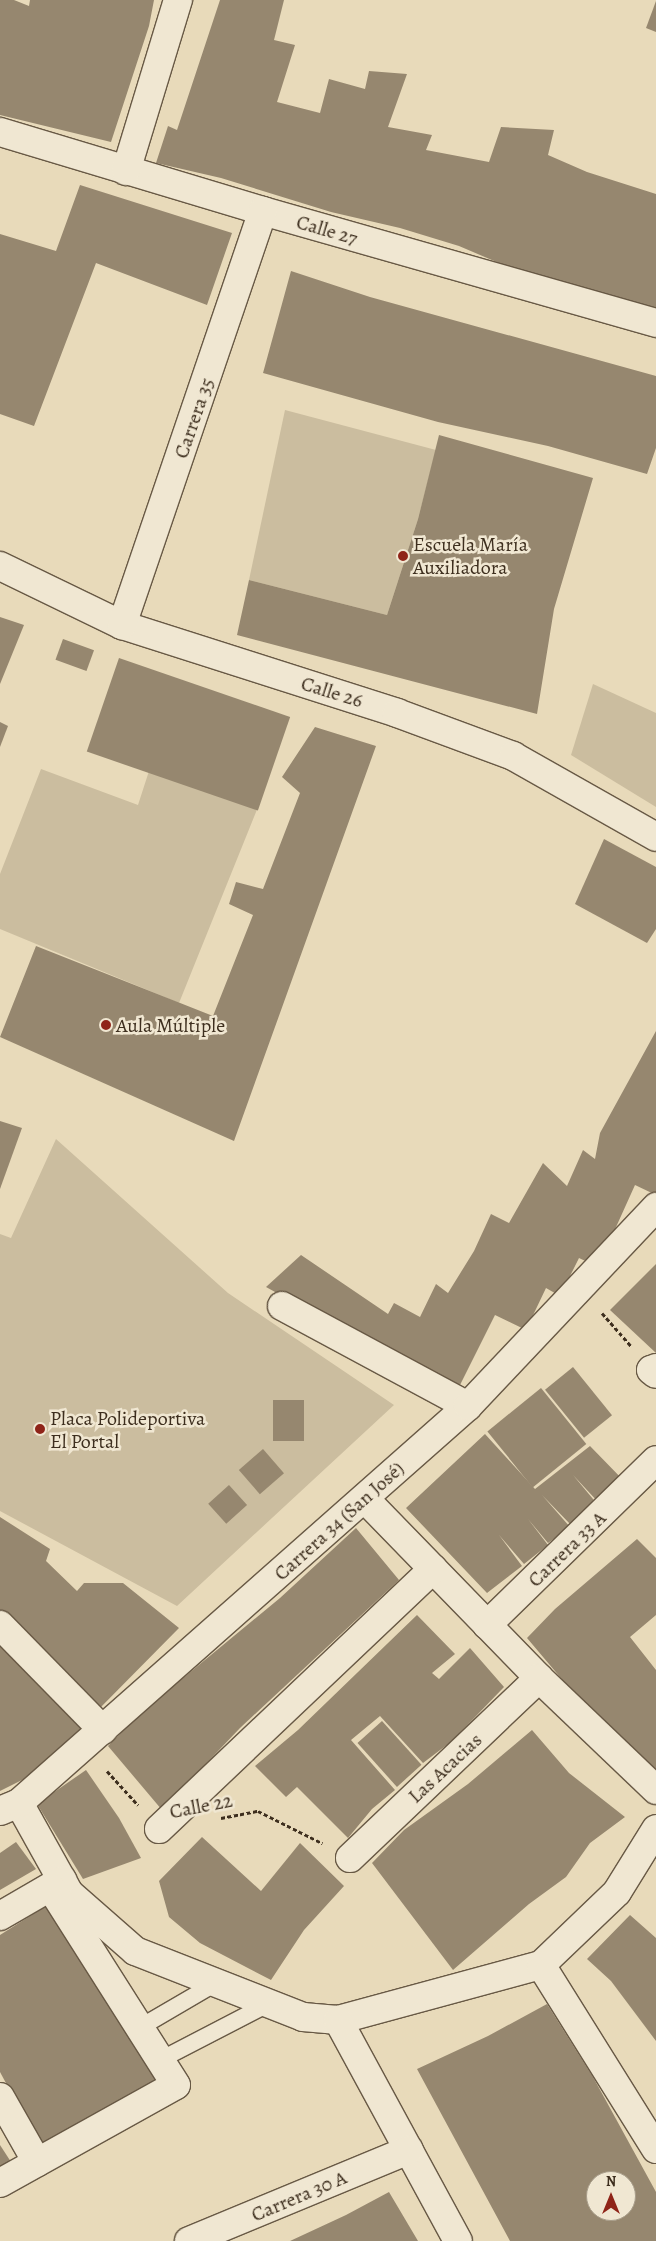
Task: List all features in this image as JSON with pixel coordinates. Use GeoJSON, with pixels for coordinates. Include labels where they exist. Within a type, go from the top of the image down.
{"type":"FeatureCollection","features":[{"type":"Feature","properties":{"kind":"street"},"geometry":{"type":"LineString","coordinates":[[126,171],[178,0]]}},
{"type":"Feature","properties":{"kind":"street","name":"Calle 27"},"geometry":{"type":"LineString","coordinates":[[0,132],[263,211],[656,323]]}},
{"type":"Feature","properties":{"kind":"street","name":"Carrera 35"},"geometry":{"type":"LineString","coordinates":[[122,624],[263,211]]}},
{"type":"Feature","properties":{"kind":"street","name":"Calle 26"},"geometry":{"type":"LineString","coordinates":[[1,567],[122,624],[398,713],[513,756],[656,837]]}},
{"type":"Feature","properties":{"kind":"street","name":"Carrera 34 (San José)"},"geometry":{"type":"LineString","coordinates":[[10,1807],[94,1738],[468,1406],[578,1286],[618,1250],[656,1208]]}},
{"type":"Feature","properties":{"kind":"street"},"geometry":{"type":"LineString","coordinates":[[282,1306],[468,1406]]}},
{"type":"Feature","properties":{"kind":"street","name":"Carrera 33 A"},"geometry":{"type":"LineString","coordinates":[[487,1625],[651,1467]]}},
{"type":"Feature","properties":{"kind":"street"},"geometry":{"type":"LineString","coordinates":[[365,1498],[539,1678],[656,1790]]}},
{"type":"Feature","properties":{"kind":"street"},"geometry":{"type":"LineString","coordinates":[[158,1829],[432,1569]]}},
{"type":"Feature","properties":{"kind":"street"},"geometry":{"type":"LineString","coordinates":[[0,1625],[94,1738]]}},
{"type":"Feature","properties":{"kind":"street","name":"Las Acacias"},"geometry":{"type":"LineString","coordinates":[[350,1858],[539,1678]]}},
{"type":"Feature","properties":{"kind":"street"},"geometry":{"type":"LineString","coordinates":[[0,2184],[176,2086],[139,2028],[10,1807]]}},
{"type":"Feature","properties":{"kind":"street"},"geometry":{"type":"LineString","coordinates":[[56,1884],[69,1893],[135,1951],[303,2017],[338,2020],[541,1965],[617,1892],[656,1829]]}},
{"type":"Feature","properties":{"kind":"street"},"geometry":{"type":"LineString","coordinates":[[0,1916],[56,1884]]}},
{"type":"Feature","properties":{"kind":"street"},"geometry":{"type":"LineString","coordinates":[[541,1965],[656,2149]]}},
{"type":"Feature","properties":{"kind":"street"},"geometry":{"type":"LineString","coordinates":[[338,2020],[458,2241]]}},
{"type":"Feature","properties":{"kind":"street"},"geometry":{"type":"LineString","coordinates":[[0,2097],[37,2162]]}},
{"type":"Feature","properties":{"kind":"street","name":"Carrera 30 A"},"geometry":{"type":"LineString","coordinates":[[189,2241],[217,2236],[408,2150]]}},
{"type":"Feature","properties":{"kind":"lane"},"geometry":{"type":"LineString","coordinates":[[139,2028],[216,1983]]}},
{"type":"Feature","properties":{"kind":"lane"},"geometry":{"type":"LineString","coordinates":[[160,2060],[268,2004]]}},
{"type":"Feature","properties":{"kind":"path"},"geometry":{"type":"LineString","coordinates":[[578,1286],[654,1371]]}},
{"type":"Feature","properties":{"kind":"path","name":"Calle 22"},"geometry":{"type":"LineString","coordinates":[[94,1738],[158,1829]]}},
{"type":"Feature","properties":{"kind":"path","name":"Calle 22"},"geometry":{"type":"LineString","coordinates":[[213,1819],[258,1811],[350,1858]]}},
{"type":"Feature","properties":{"kind":"shaded area"},"geometry":{"type":"Polygon","coordinates":[[[285,410],[436,450],[418,519],[387,615],[249,580],[285,410]]]}},
{"type":"Feature","properties":{"kind":"shaded area"},"geometry":{"type":"Polygon","coordinates":[[[593,684],[656,713],[656,807],[571,755],[593,684]]]}},
{"type":"Feature","properties":{"kind":"shaded area"},"geometry":{"type":"Polygon","coordinates":[[[41,769],[138,805],[149,771],[258,807],[179,1003],[0,929],[0,874],[41,769]]]}},
{"type":"Feature","properties":{"kind":"shaded area"},"geometry":{"type":"Polygon","coordinates":[[[56,1139],[228,1293],[394,1405],[177,1606],[0,1511],[0,1234],[11,1238],[56,1139]]]}},
{"type":"Feature","properties":{"kind":"building"},"geometry":{"type":"Polygon","coordinates":[[[0,0],[14,0],[29,6],[30,0],[154,0],[149,26],[111,142],[0,115],[0,0]]]}},
{"type":"Feature","properties":{"kind":"building"},"geometry":{"type":"Polygon","coordinates":[[[220,0],[284,0],[274,40],[295,45],[277,102],[320,113],[329,79],[365,89],[369,71],[407,74],[388,127],[432,135],[426,150],[489,162],[501,127],[554,130],[548,155],[587,172],[656,194],[656,309],[513,269],[459,246],[400,228],[331,212],[221,178],[156,163],[168,126],[177,130],[220,0]]]}},
{"type":"Feature","properties":{"kind":"building"},"geometry":{"type":"Polygon","coordinates":[[[656,1],[656,32],[646,28],[656,1]]]}},
{"type":"Feature","properties":{"kind":"building"},"geometry":{"type":"Polygon","coordinates":[[[80,185],[232,233],[207,305],[96,263],[34,426],[0,414],[0,234],[56,251],[80,185]]]}},
{"type":"Feature","properties":{"kind":"building"},"geometry":{"type":"Polygon","coordinates":[[[291,271],[370,297],[656,376],[656,448],[647,474],[548,446],[438,422],[263,373],[291,271]]]}},
{"type":"Feature","properties":{"kind":"building"},"geometry":{"type":"Polygon","coordinates":[[[439,435],[593,478],[554,609],[537,714],[237,635],[249,580],[387,615],[418,519],[439,435]]]}},
{"type":"Feature","properties":{"kind":"building"},"geometry":{"type":"Polygon","coordinates":[[[0,617],[24,625],[0,684],[0,617]]]}},
{"type":"Feature","properties":{"kind":"building"},"geometry":{"type":"Polygon","coordinates":[[[63,639],[94,650],[86,671],[55,660],[63,639]]]}},
{"type":"Feature","properties":{"kind":"building"},"geometry":{"type":"Polygon","coordinates":[[[119,658],[290,717],[258,811],[87,752],[119,658]]]}},
{"type":"Feature","properties":{"kind":"building"},"geometry":{"type":"Polygon","coordinates":[[[0,722],[8,726],[0,747],[0,722]]]}},
{"type":"Feature","properties":{"kind":"building"},"geometry":{"type":"Polygon","coordinates":[[[315,727],[376,746],[234,1141],[0,1037],[36,946],[213,1016],[253,915],[229,904],[236,882],[263,889],[300,793],[282,777],[315,727]]]}},
{"type":"Feature","properties":{"kind":"building"},"geometry":{"type":"Polygon","coordinates":[[[604,839],[656,867],[656,929],[647,943],[575,904],[604,839]]]}},
{"type":"Feature","properties":{"kind":"building"},"geometry":{"type":"Polygon","coordinates":[[[656,1031],[656,1195],[635,1185],[598,1267],[579,1258],[560,1296],[546,1288],[526,1330],[495,1315],[458,1389],[402,1355],[348,1332],[266,1287],[301,1255],[388,1314],[394,1303],[420,1317],[436,1284],[448,1293],[474,1251],[491,1214],[509,1223],[543,1163],[567,1186],[583,1150],[595,1159],[600,1133],[656,1031]]]}},
{"type":"Feature","properties":{"kind":"building"},"geometry":{"type":"Polygon","coordinates":[[[0,1121],[22,1128],[0,1189],[0,1121]]]}},
{"type":"Feature","properties":{"kind":"building"},"geometry":{"type":"Polygon","coordinates":[[[656,1264],[656,1353],[610,1310],[656,1264]]]}},
{"type":"Feature","properties":{"kind":"building"},"geometry":{"type":"Polygon","coordinates":[[[573,1367],[612,1415],[584,1438],[545,1390],[573,1367]]]}},
{"type":"Feature","properties":{"kind":"building"},"geometry":{"type":"Polygon","coordinates":[[[541,1388],[586,1444],[533,1487],[487,1431],[541,1388]]]}},
{"type":"Feature","properties":{"kind":"building"},"geometry":{"type":"Polygon","coordinates":[[[273,1400],[304,1400],[304,1441],[273,1441],[273,1400]]]}},
{"type":"Feature","properties":{"kind":"building"},"geometry":{"type":"Polygon","coordinates":[[[485,1434],[535,1489],[590,1446],[626,1483],[599,1503],[573,1475],[598,1505],[571,1525],[542,1495],[570,1527],[548,1543],[528,1519],[548,1545],[524,1564],[499,1535],[522,1566],[487,1593],[406,1508],[485,1434]]]}},
{"type":"Feature","properties":{"kind":"building"},"geometry":{"type":"Polygon","coordinates":[[[263,1449],[284,1473],[260,1494],[239,1470],[263,1449]]]}},
{"type":"Feature","properties":{"kind":"building"},"geometry":{"type":"Polygon","coordinates":[[[229,1485],[247,1505],[226,1524],[208,1504],[229,1485]]]}},
{"type":"Feature","properties":{"kind":"building"},"geometry":{"type":"Polygon","coordinates":[[[0,1517],[50,1549],[46,1561],[77,1591],[84,1583],[123,1583],[179,1628],[98,1710],[0,1612],[0,1517]]]}},
{"type":"Feature","properties":{"kind":"building"},"geometry":{"type":"Polygon","coordinates":[[[356,1528],[399,1580],[240,1728],[162,1810],[108,1746],[142,1712],[280,1598],[356,1528]]]}},
{"type":"Feature","properties":{"kind":"building"},"geometry":{"type":"Polygon","coordinates":[[[637,1539],[656,1558],[656,1615],[630,1637],[656,1670],[656,1769],[615,1742],[527,1638],[555,1609],[637,1539]]]}},
{"type":"Feature","properties":{"kind":"building"},"geometry":{"type":"Polygon","coordinates":[[[417,1615],[455,1654],[432,1673],[439,1679],[470,1648],[504,1687],[452,1741],[423,1763],[380,1716],[351,1740],[395,1790],[372,1809],[348,1838],[297,1787],[286,1797],[255,1766],[298,1730],[417,1615]]]}},
{"type":"Feature","properties":{"kind":"building"},"geometry":{"type":"Polygon","coordinates":[[[0,1645],[87,1727],[24,1779],[0,1791],[0,1645]]]}},
{"type":"Feature","properties":{"kind":"building"},"geometry":{"type":"Polygon","coordinates":[[[382,1721],[421,1765],[397,1787],[357,1743],[382,1721]]]}},
{"type":"Feature","properties":{"kind":"building"},"geometry":{"type":"Polygon","coordinates":[[[532,1730],[569,1773],[625,1817],[590,1843],[566,1877],[529,1904],[453,1970],[372,1863],[404,1830],[468,1784],[532,1730]]]}},
{"type":"Feature","properties":{"kind":"building"},"geometry":{"type":"Polygon","coordinates":[[[86,1770],[119,1818],[141,1858],[83,1879],[37,1804],[86,1770]]]}},
{"type":"Feature","properties":{"kind":"building"},"geometry":{"type":"Polygon","coordinates":[[[202,1837],[261,1891],[300,1843],[344,1886],[304,1930],[271,1980],[200,1943],[169,1917],[159,1881],[202,1837]]]}},
{"type":"Feature","properties":{"kind":"building"},"geometry":{"type":"Polygon","coordinates":[[[16,1842],[36,1869],[0,1890],[0,1853],[16,1842]]]}},
{"type":"Feature","properties":{"kind":"building"},"geometry":{"type":"Polygon","coordinates":[[[49,1904],[159,2082],[41,2148],[0,2072],[0,1935],[49,1904]]]}},
{"type":"Feature","properties":{"kind":"building"},"geometry":{"type":"Polygon","coordinates":[[[630,1915],[656,1938],[656,2041],[611,1981],[587,1959],[630,1915]]]}},
{"type":"Feature","properties":{"kind":"building"},"geometry":{"type":"Polygon","coordinates":[[[547,2004],[593,2077],[656,2192],[656,2241],[510,2241],[417,2069],[488,2036],[547,2004]]]}},
{"type":"Feature","properties":{"kind":"building"},"geometry":{"type":"Polygon","coordinates":[[[0,2145],[13,2165],[0,2172],[0,2145]]]}},
{"type":"Feature","properties":{"kind":"building"},"geometry":{"type":"Polygon","coordinates":[[[389,2192],[418,2241],[290,2241],[346,2215],[389,2192]]]}},
{"type":"Feature","properties":{"kind":"place","name":"Escuela María Auxiliadora"},"geometry":{"type":"Point","coordinates":[403,556]}},
{"type":"Feature","properties":{"kind":"place","name":"Aula Múltiple"},"geometry":{"type":"Point","coordinates":[106,1025]}},
{"type":"Feature","properties":{"kind":"place","name":"Placa Polideportiva El Portal"},"geometry":{"type":"Point","coordinates":[40,1429]}}]}
